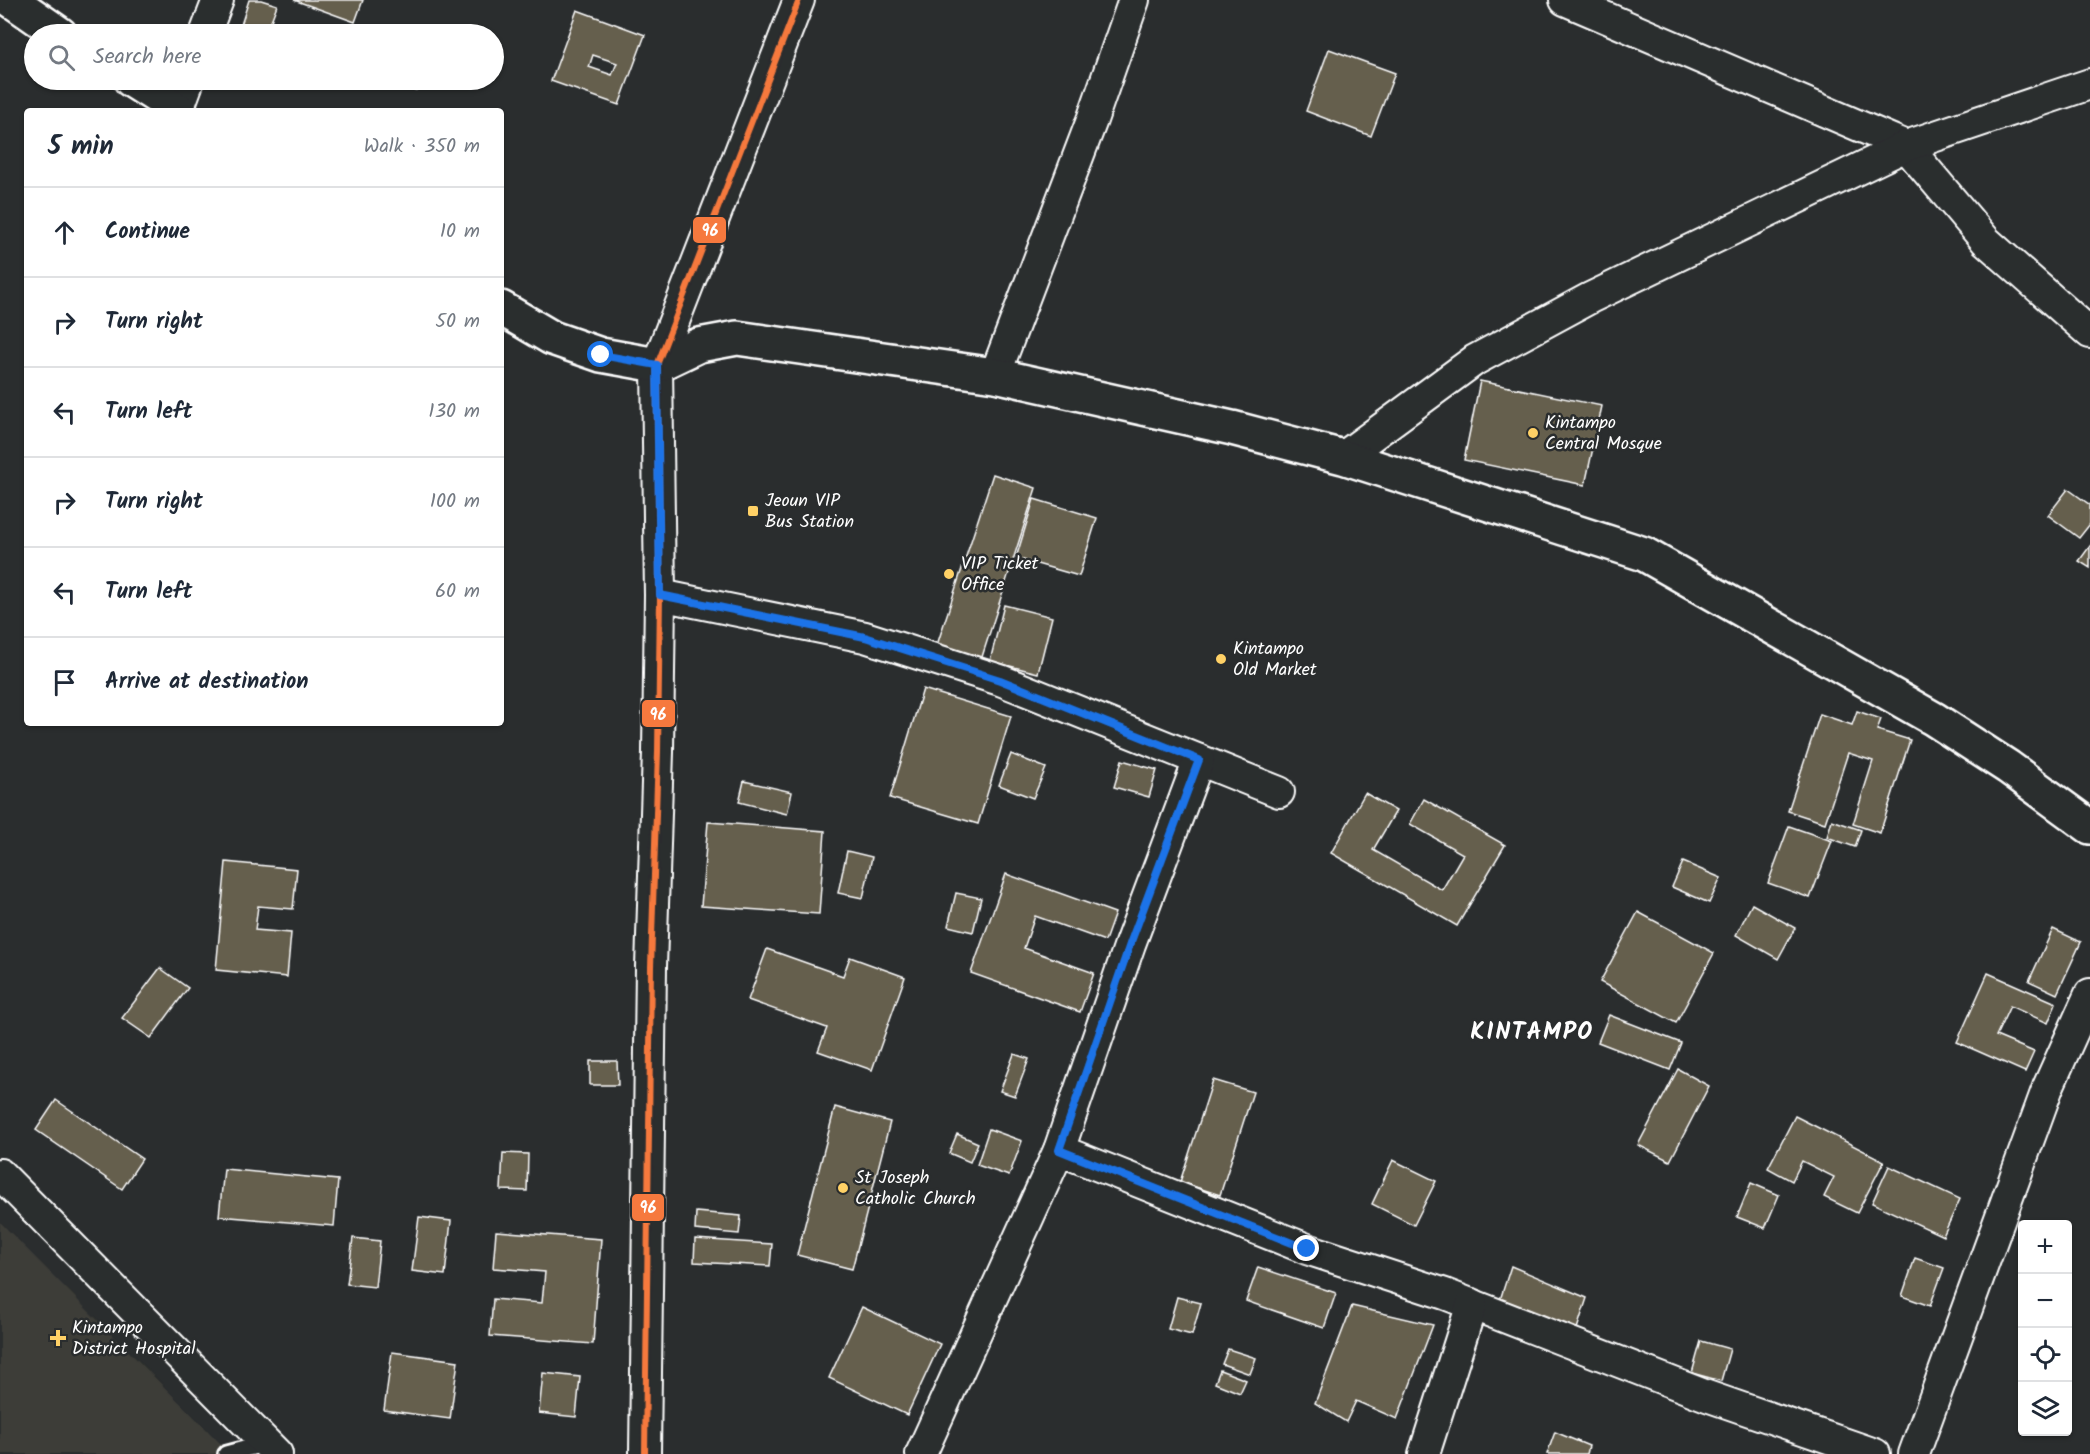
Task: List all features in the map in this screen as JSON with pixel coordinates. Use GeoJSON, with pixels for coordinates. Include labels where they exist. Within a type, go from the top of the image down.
{"type":"FeatureCollection","features":[{"type":"Feature","properties":{"kind":"main road"},"geometry":{"type":"LineString","coordinates":[[11,0],[46,24]]}},
{"type":"Feature","properties":{"kind":"main road"},"geometry":{"type":"LineString","coordinates":[[146,90],[174,108]]}},
{"type":"Feature","properties":{"kind":"main road"},"geometry":{"type":"LineString","coordinates":[[504,310],[552,338],[601,355],[657,365],[699,345],[737,338],[995,375],[1232,428],[1343,457],[1644,554],[1934,719],[2008,767],[2090,826]]}},
{"type":"Feature","properties":{"kind":"street"},"geometry":{"type":"LineString","coordinates":[[209,24],[218,0]]}},
{"type":"Feature","properties":{"kind":"street"},"geometry":{"type":"LineString","coordinates":[[645,1454],[651,967],[660,595],[657,365],[799,0]]}},
{"type":"Feature","properties":{"kind":"street"},"geometry":{"type":"LineString","coordinates":[[995,375],[1134,0]]}},
{"type":"Feature","properties":{"kind":"street"},"geometry":{"type":"LineString","coordinates":[[1565,0],[1906,146],[1986,241],[2090,333]]}},
{"type":"Feature","properties":{"kind":"street"},"geometry":{"type":"LineString","coordinates":[[1343,457],[1475,360],[1590,298],[1906,146],[2090,84]]}},
{"type":"Feature","properties":{"kind":"street"},"geometry":{"type":"LineString","coordinates":[[180,108],[186,90]]}},
{"type":"Feature","properties":{"kind":"street"},"geometry":{"type":"LineString","coordinates":[[660,595],[865,637],[1000,680],[1278,792]]}},
{"type":"Feature","properties":{"kind":"street"},"geometry":{"type":"LineString","coordinates":[[921,1454],[1059,1150],[1130,944],[1199,760]]}},
{"type":"Feature","properties":{"kind":"street"},"geometry":{"type":"LineString","coordinates":[[1914,1454],[2048,1087],[2090,994]]}},
{"type":"Feature","properties":{"kind":"street"},"geometry":{"type":"LineString","coordinates":[[1059,1150],[1307,1249],[1472,1305],[1707,1396],[1875,1454]]}},
{"type":"Feature","properties":{"kind":"street"},"geometry":{"type":"LineString","coordinates":[[0,1174],[272,1449]]}},
{"type":"Feature","properties":{"kind":"street"},"geometry":{"type":"LineString","coordinates":[[1424,1454],[1472,1305]]}},
{"type":"Feature","properties":{"kind":"lane"},"geometry":{"type":"LineString","coordinates":[[226,1454],[272,1449]]}},
{"type":"Feature","properties":{"kind":"shaded area","name":"Kintampo District Hospital"},"geometry":{"type":"Polygon","coordinates":[[[0,1222],[231,1454],[0,1454],[0,1222]]]}},
{"type":"Feature","properties":{"kind":"building"},"geometry":{"type":"Polygon","coordinates":[[[249,0],[261,0],[277,5],[270,24],[241,24],[249,0]]]}},
{"type":"Feature","properties":{"kind":"building"},"geometry":{"type":"Polygon","coordinates":[[[294,0],[363,0],[355,22],[294,0]]]}},
{"type":"Feature","properties":{"kind":"building"},"geometry":{"type":"Polygon","coordinates":[[[577,10],[645,35],[619,105],[551,81],[577,10]],[[593,55],[589,67],[612,75],[617,63],[593,55]]]}},
{"type":"Feature","properties":{"kind":"building"},"geometry":{"type":"Polygon","coordinates":[[[1329,49],[1395,73],[1371,136],[1306,111],[1329,49]]]}},
{"type":"Feature","properties":{"kind":"building"},"geometry":{"type":"Polygon","coordinates":[[[1480,381],[1602,406],[1585,485],[1464,460],[1480,381]]]}},
{"type":"Feature","properties":{"kind":"building"},"geometry":{"type":"Polygon","coordinates":[[[993,474],[1036,488],[981,660],[937,645],[993,474]]]}},
{"type":"Feature","properties":{"kind":"building"},"geometry":{"type":"Polygon","coordinates":[[[2068,489],[2090,505],[2090,524],[2079,538],[2048,515],[2068,489]]]}},
{"type":"Feature","properties":{"kind":"building"},"geometry":{"type":"Polygon","coordinates":[[[1034,499],[1097,518],[1079,576],[1016,558],[1034,499]]]}},
{"type":"Feature","properties":{"kind":"building"},"geometry":{"type":"Polygon","coordinates":[[[2090,546],[2090,568],[2079,561],[2090,546]]]}},
{"type":"Feature","properties":{"kind":"building"},"geometry":{"type":"Polygon","coordinates":[[[1004,605],[1052,617],[1038,673],[990,661],[1004,605]]]}},
{"type":"Feature","properties":{"kind":"building"},"geometry":{"type":"Polygon","coordinates":[[[923,689],[1011,716],[978,824],[890,798],[923,689]]]}},
{"type":"Feature","properties":{"kind":"building"},"geometry":{"type":"Polygon","coordinates":[[[1857,711],[1881,719],[1877,730],[1910,740],[1880,833],[1853,824],[1873,761],[1848,753],[1825,823],[1788,811],[1820,714],[1852,725],[1857,711]]]}},
{"type":"Feature","properties":{"kind":"building"},"geometry":{"type":"Polygon","coordinates":[[[1011,754],[1046,768],[1033,798],[999,785],[1011,754]]]}},
{"type":"Feature","properties":{"kind":"building"},"geometry":{"type":"Polygon","coordinates":[[[1122,760],[1157,770],[1149,797],[1114,787],[1122,760]]]}},
{"type":"Feature","properties":{"kind":"building"},"geometry":{"type":"Polygon","coordinates":[[[744,781],[792,792],[787,814],[739,802],[744,781]]]}},
{"type":"Feature","properties":{"kind":"building"},"geometry":{"type":"Polygon","coordinates":[[[1365,793],[1396,811],[1373,850],[1442,890],[1463,854],[1410,824],[1424,799],[1505,845],[1457,926],[1331,853],[1365,793]]]}},
{"type":"Feature","properties":{"kind":"building"},"geometry":{"type":"Polygon","coordinates":[[[1832,820],[1861,830],[1855,847],[1827,837],[1832,820]]]}},
{"type":"Feature","properties":{"kind":"building"},"geometry":{"type":"Polygon","coordinates":[[[708,822],[825,831],[819,914],[701,906],[708,822]]]}},
{"type":"Feature","properties":{"kind":"building"},"geometry":{"type":"Polygon","coordinates":[[[1789,826],[1832,841],[1810,898],[1768,883],[1789,826]]]}},
{"type":"Feature","properties":{"kind":"building"},"geometry":{"type":"Polygon","coordinates":[[[847,851],[872,857],[863,898],[838,893],[847,851]]]}},
{"type":"Feature","properties":{"kind":"building"},"geometry":{"type":"Polygon","coordinates":[[[226,862],[297,869],[293,909],[258,906],[255,930],[291,933],[287,977],[216,970],[226,862]]]}},
{"type":"Feature","properties":{"kind":"building"},"geometry":{"type":"Polygon","coordinates":[[[1683,862],[1721,878],[1709,903],[1672,887],[1683,862]]]}},
{"type":"Feature","properties":{"kind":"building"},"geometry":{"type":"Polygon","coordinates":[[[1006,874],[1115,913],[1105,941],[1035,916],[1024,948],[1094,973],[1080,1012],[971,973],[1006,874]]]}},
{"type":"Feature","properties":{"kind":"building"},"geometry":{"type":"Polygon","coordinates":[[[956,893],[981,898],[973,932],[948,926],[956,893]]]}},
{"type":"Feature","properties":{"kind":"building"},"geometry":{"type":"Polygon","coordinates":[[[1752,904],[1795,928],[1778,959],[1736,935],[1752,904]]]}},
{"type":"Feature","properties":{"kind":"building"},"geometry":{"type":"Polygon","coordinates":[[[1638,912],[1714,953],[1676,1023],[1600,982],[1638,912]]]}},
{"type":"Feature","properties":{"kind":"building"},"geometry":{"type":"Polygon","coordinates":[[[2053,929],[2081,942],[2057,994],[2029,981],[2053,929]]]}},
{"type":"Feature","properties":{"kind":"building"},"geometry":{"type":"Polygon","coordinates":[[[767,949],[843,976],[850,957],[905,977],[872,1070],[818,1051],[827,1028],[748,1000],[767,949]]]}},
{"type":"Feature","properties":{"kind":"building"},"geometry":{"type":"Polygon","coordinates":[[[160,968],[188,988],[151,1038],[122,1018],[160,968]]]}},
{"type":"Feature","properties":{"kind":"building"},"geometry":{"type":"Polygon","coordinates":[[[1988,973],[2056,1003],[2048,1023],[2010,1006],[1996,1036],[2034,1052],[2025,1072],[1957,1042],[1988,973]]]}},
{"type":"Feature","properties":{"kind":"building"},"geometry":{"type":"Polygon","coordinates":[[[1609,1015],[1681,1043],[1670,1070],[1598,1042],[1609,1015]]]}},
{"type":"Feature","properties":{"kind":"building"},"geometry":{"type":"Polygon","coordinates":[[[1014,1054],[1029,1059],[1015,1096],[1000,1091],[1014,1054]]]}},
{"type":"Feature","properties":{"kind":"building"},"geometry":{"type":"Polygon","coordinates":[[[590,1061],[617,1061],[618,1085],[590,1085],[590,1061]]]}},
{"type":"Feature","properties":{"kind":"building"},"geometry":{"type":"Polygon","coordinates":[[[1678,1069],[1709,1086],[1670,1161],[1638,1145],[1678,1069]]]}},
{"type":"Feature","properties":{"kind":"building"},"geometry":{"type":"Polygon","coordinates":[[[1213,1080],[1253,1092],[1220,1195],[1180,1182],[1213,1080]]]}},
{"type":"Feature","properties":{"kind":"building"},"geometry":{"type":"Polygon","coordinates":[[[56,1100],[142,1159],[122,1189],[36,1130],[56,1100]]]}},
{"type":"Feature","properties":{"kind":"building","name":"St Joseph Catholic Church"},"geometry":{"type":"Polygon","coordinates":[[[835,1107],[890,1122],[852,1269],[797,1255],[835,1107]]]}},
{"type":"Feature","properties":{"kind":"building"},"geometry":{"type":"Polygon","coordinates":[[[1795,1116],[1884,1161],[1857,1213],[1824,1197],[1834,1177],[1802,1161],[1792,1181],[1768,1168],[1795,1116]]]}},
{"type":"Feature","properties":{"kind":"building"},"geometry":{"type":"Polygon","coordinates":[[[989,1129],[1022,1141],[1009,1176],[977,1165],[989,1129]]]}},
{"type":"Feature","properties":{"kind":"building"},"geometry":{"type":"Polygon","coordinates":[[[957,1134],[978,1143],[970,1162],[949,1153],[957,1134]]]}},
{"type":"Feature","properties":{"kind":"building"},"geometry":{"type":"Polygon","coordinates":[[[503,1153],[528,1154],[527,1191],[501,1190],[503,1153]]]}},
{"type":"Feature","properties":{"kind":"building"},"geometry":{"type":"Polygon","coordinates":[[[1393,1160],[1436,1181],[1414,1225],[1372,1204],[1393,1160]]]}},
{"type":"Feature","properties":{"kind":"building"},"geometry":{"type":"Polygon","coordinates":[[[1889,1166],[1960,1199],[1943,1236],[1872,1203],[1889,1166]]]}},
{"type":"Feature","properties":{"kind":"building"},"geometry":{"type":"Polygon","coordinates":[[[224,1169],[338,1180],[334,1226],[219,1216],[224,1169]]]}},
{"type":"Feature","properties":{"kind":"building"},"geometry":{"type":"Polygon","coordinates":[[[1751,1183],[1779,1195],[1765,1228],[1737,1217],[1751,1183]]]}},
{"type":"Feature","properties":{"kind":"building"},"geometry":{"type":"Polygon","coordinates":[[[696,1212],[741,1216],[739,1234],[695,1230],[696,1212]]]}},
{"type":"Feature","properties":{"kind":"building"},"geometry":{"type":"Polygon","coordinates":[[[419,1217],[451,1221],[445,1275],[412,1271],[419,1217]]]}},
{"type":"Feature","properties":{"kind":"building"},"geometry":{"type":"Polygon","coordinates":[[[496,1231],[601,1239],[593,1344],[490,1336],[493,1299],[542,1303],[545,1272],[493,1268],[496,1231]]]}},
{"type":"Feature","properties":{"kind":"building"},"geometry":{"type":"Polygon","coordinates":[[[353,1238],[380,1241],[375,1287],[347,1284],[353,1238]]]}},
{"type":"Feature","properties":{"kind":"building"},"geometry":{"type":"Polygon","coordinates":[[[695,1239],[772,1244],[770,1266],[694,1262],[695,1239]]]}},
{"type":"Feature","properties":{"kind":"building"},"geometry":{"type":"Polygon","coordinates":[[[1915,1258],[1944,1268],[1930,1306],[1902,1296],[1915,1258]]]}},
{"type":"Feature","properties":{"kind":"building"},"geometry":{"type":"Polygon","coordinates":[[[1511,1266],[1587,1298],[1576,1332],[1499,1303],[1511,1266]]]}},
{"type":"Feature","properties":{"kind":"building"},"geometry":{"type":"Polygon","coordinates":[[[1258,1267],[1336,1293],[1324,1328],[1246,1301],[1258,1267]]]}},
{"type":"Feature","properties":{"kind":"building"},"geometry":{"type":"Polygon","coordinates":[[[1177,1297],[1201,1303],[1192,1335],[1168,1329],[1177,1297]]]}},
{"type":"Feature","properties":{"kind":"building"},"geometry":{"type":"Polygon","coordinates":[[[1352,1306],[1433,1325],[1397,1419],[1356,1401],[1346,1422],[1315,1403],[1352,1306]]]}},
{"type":"Feature","properties":{"kind":"building"},"geometry":{"type":"Polygon","coordinates":[[[862,1307],[940,1344],[907,1415],[829,1378],[862,1307]]]}},
{"type":"Feature","properties":{"kind":"building"},"geometry":{"type":"Polygon","coordinates":[[[1701,1341],[1730,1349],[1721,1381],[1692,1373],[1701,1341]]]}},
{"type":"Feature","properties":{"kind":"building"},"geometry":{"type":"Polygon","coordinates":[[[1228,1349],[1256,1358],[1250,1374],[1222,1364],[1228,1349]]]}},
{"type":"Feature","properties":{"kind":"building"},"geometry":{"type":"Polygon","coordinates":[[[392,1352],[458,1361],[450,1419],[384,1410],[392,1352]]]}},
{"type":"Feature","properties":{"kind":"building"},"geometry":{"type":"Polygon","coordinates":[[[1220,1370],[1246,1380],[1240,1393],[1215,1383],[1220,1370]]]}},
{"type":"Feature","properties":{"kind":"building"},"geometry":{"type":"Polygon","coordinates":[[[543,1373],[580,1377],[576,1417],[539,1413],[543,1373]]]}},
{"type":"Feature","properties":{"kind":"building"},"geometry":{"type":"Polygon","coordinates":[[[1555,1432],[1589,1446],[1587,1454],[1547,1454],[1555,1432]]]}},
{"type":"Feature","properties":{"kind":"transit line","name":"96"},"geometry":{"type":"LineString","coordinates":[[645,1454],[651,967],[660,595],[657,365],[799,0]]}},
{"type":"Feature","properties":{"kind":"place","name":"Kintampo Central Mosque"},"geometry":{"type":"Point","coordinates":[1533,433]}},
{"type":"Feature","properties":{"kind":"place","name":"Jeoun VIP Bus Station"},"geometry":{"type":"Point","coordinates":[753,511]}},
{"type":"Feature","properties":{"kind":"place","name":"VIP Ticket Office"},"geometry":{"type":"Point","coordinates":[949,574]}},
{"type":"Feature","properties":{"kind":"place","name":"Kintampo Old Market"},"geometry":{"type":"Point","coordinates":[1221,659]}},
{"type":"Feature","properties":{"kind":"place","name":"St Joseph Catholic Church"},"geometry":{"type":"Point","coordinates":[843,1188]}},
{"type":"Feature","properties":{"kind":"place","name":"Kintampo District Hospital"},"geometry":{"type":"Point","coordinates":[58,1338]}},
{"type":"Feature","properties":{"kind":"district","name":"KINTAMPO"},"geometry":{"type":"Point","coordinates":[1532,1032]}},
{"type":"Feature","properties":{"kind":"route"},"geometry":{"type":"LineString","coordinates":[[601,355],[657,365],[660,595],[865,637],[1000,680],[1199,760],[1130,944],[1059,1150],[1307,1249]]}}]}
